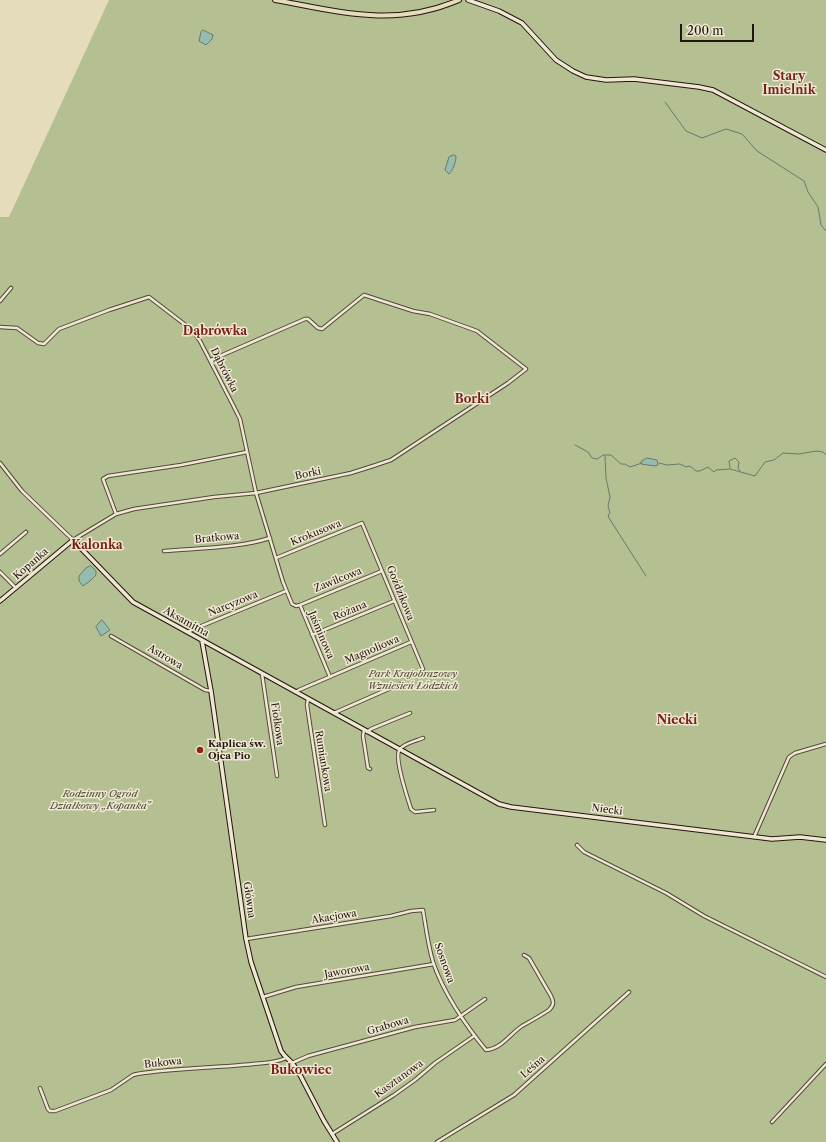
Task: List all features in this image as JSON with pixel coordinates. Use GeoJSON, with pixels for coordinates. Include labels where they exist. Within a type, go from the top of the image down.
{"type":"FeatureCollection","features":[{"type":"Feature","properties":{"kind":"main road"},"geometry":{"type":"LineString","coordinates":[[275,0],[348,14],[382,17],[420,12],[442,7],[458,0]]}},
{"type":"Feature","properties":{"kind":"street"},"geometry":{"type":"LineString","coordinates":[[468,0],[500,11],[522,23],[556,60],[580,75],[596,79],[634,79],[713,90],[826,150]]}},
{"type":"Feature","properties":{"kind":"street"},"geometry":{"type":"LineString","coordinates":[[0,301],[11,288]]}},
{"type":"Feature","properties":{"kind":"street","name":"Borki"},"geometry":{"type":"LineString","coordinates":[[73,540],[116,514],[134,509],[214,497],[256,493],[351,473],[391,460],[508,383],[526,369],[477,331],[430,314],[414,311],[364,295],[322,329],[318,328],[308,319],[305,319],[211,360]]}},
{"type":"Feature","properties":{"kind":"street","name":"Dąbrówka"},"geometry":{"type":"LineString","coordinates":[[0,327],[17,328],[38,342],[44,344],[59,329],[148,297],[192,330],[211,360],[240,419],[256,493],[270,538]]}},
{"type":"Feature","properties":{"kind":"street"},"geometry":{"type":"LineString","coordinates":[[116,514],[103,479],[108,476],[181,465],[247,452]]}},
{"type":"Feature","properties":{"kind":"street","name":"Aksamitna"},"geometry":{"type":"LineString","coordinates":[[0,463],[22,490],[132,601],[400,749]]}},
{"type":"Feature","properties":{"kind":"street","name":"Krokusowa"},"geometry":{"type":"LineString","coordinates":[[276,558],[362,523]]}},
{"type":"Feature","properties":{"kind":"street","name":"Goździkowa"},"geometry":{"type":"LineString","coordinates":[[362,523],[423,669]]}},
{"type":"Feature","properties":{"kind":"street"},"geometry":{"type":"LineString","coordinates":[[0,554],[26,532]]}},
{"type":"Feature","properties":{"kind":"street","name":"Bratkowa"},"geometry":{"type":"LineString","coordinates":[[164,551],[238,545],[259,542],[270,538]]}},
{"type":"Feature","properties":{"kind":"street","name":"Jaśminowa"},"geometry":{"type":"LineString","coordinates":[[270,538],[286,591],[292,604],[296,606],[300,605],[330,677]]}},
{"type":"Feature","properties":{"kind":"street","name":"Kopanka"},"geometry":{"type":"LineString","coordinates":[[0,601],[73,540]]}},
{"type":"Feature","properties":{"kind":"street","name":"Zawilcowa"},"geometry":{"type":"LineString","coordinates":[[300,605],[382,571]]}},
{"type":"Feature","properties":{"kind":"street"},"geometry":{"type":"LineString","coordinates":[[0,572],[16,588]]}},
{"type":"Feature","properties":{"kind":"street","name":"Narcyzowa"},"geometry":{"type":"LineString","coordinates":[[186,632],[286,591]]}},
{"type":"Feature","properties":{"kind":"street","name":"Różana"},"geometry":{"type":"LineString","coordinates":[[312,635],[394,601]]}},
{"type":"Feature","properties":{"kind":"street","name":"Astrowa"},"geometry":{"type":"LineString","coordinates":[[111,636],[211,692]]}},
{"type":"Feature","properties":{"kind":"street","name":"Główna"},"geometry":{"type":"LineString","coordinates":[[202,641],[211,692],[246,939],[251,962],[281,1051],[298,1071],[337,1142]]}},
{"type":"Feature","properties":{"kind":"street","name":"Magnoliowa"},"geometry":{"type":"LineString","coordinates":[[295,692],[412,642]]}},
{"type":"Feature","properties":{"kind":"street","name":"Fiołkowa"},"geometry":{"type":"LineString","coordinates":[[262,674],[277,776]]}},
{"type":"Feature","properties":{"kind":"street"},"geometry":{"type":"LineString","coordinates":[[333,713],[400,684]]}},
{"type":"Feature","properties":{"kind":"street","name":"Rumiankowa"},"geometry":{"type":"LineString","coordinates":[[308,699],[307,705],[325,824]]}},
{"type":"Feature","properties":{"kind":"street"},"geometry":{"type":"LineString","coordinates":[[370,770],[368,768],[363,736],[366,731],[410,713]]}},
{"type":"Feature","properties":{"kind":"street"},"geometry":{"type":"LineString","coordinates":[[423,738],[403,746],[400,749],[398,755],[401,775],[411,809],[415,812],[434,810]]}},
{"type":"Feature","properties":{"kind":"street"},"geometry":{"type":"LineString","coordinates":[[754,837],[789,757],[795,753],[826,744]]}},
{"type":"Feature","properties":{"kind":"street","name":"Niecki"},"geometry":{"type":"LineString","coordinates":[[400,749],[505,806],[772,839],[800,837],[826,840]]}},
{"type":"Feature","properties":{"kind":"street"},"geometry":{"type":"LineString","coordinates":[[577,845],[584,852],[666,893],[704,916],[826,977]]}},
{"type":"Feature","properties":{"kind":"street","name":"Akacjowa"},"geometry":{"type":"LineString","coordinates":[[246,939],[423,910]]}},
{"type":"Feature","properties":{"kind":"street","name":"Sosnowa"},"geometry":{"type":"LineString","coordinates":[[423,910],[428,942],[434,964],[449,997],[462,1016]]}},
{"type":"Feature","properties":{"kind":"street"},"geometry":{"type":"LineString","coordinates":[[462,1016],[474,1036],[486,1050],[492,1050],[522,1026],[542,1015],[553,1006],[551,996],[528,958],[524,955]]}},
{"type":"Feature","properties":{"kind":"street","name":"Jaworowa"},"geometry":{"type":"LineString","coordinates":[[263,996],[296,987],[434,964]]}},
{"type":"Feature","properties":{"kind":"street","name":"Leśna"},"geometry":{"type":"LineString","coordinates":[[437,1142],[514,1095],[629,992]]}},
{"type":"Feature","properties":{"kind":"street","name":"Grabowa"},"geometry":{"type":"LineString","coordinates":[[292,1063],[308,1056],[415,1027],[455,1020],[485,999]]}},
{"type":"Feature","properties":{"kind":"street","name":"Kasztanowa"},"geometry":{"type":"LineString","coordinates":[[332,1134],[415,1080],[436,1062],[474,1036]]}},
{"type":"Feature","properties":{"kind":"street","name":"Bukowa"},"geometry":{"type":"LineString","coordinates":[[40,1088],[48,1109],[50,1111],[55,1111],[111,1090],[133,1075],[137,1074],[169,1070],[279,1062],[286,1058]]}},
{"type":"Feature","properties":{"kind":"street"},"geometry":{"type":"LineString","coordinates":[[772,1122],[826,1064]]}},
{"type":"Feature","properties":{"kind":"green space","name":"Park Krajobrazowy Wzniesień Łódzkich"},"geometry":{"type":"Polygon","coordinates":[[[109,0],[826,0],[826,1142],[0,1142],[0,217],[9,217],[109,0]]]}},
{"type":"Feature","properties":{"kind":"water"},"geometry":{"type":"Polygon","coordinates":[[[203,30],[213,35],[212,39],[206,45],[199,41],[203,30]]]}},
{"type":"Feature","properties":{"kind":"water"},"geometry":{"type":"Polygon","coordinates":[[[454,155],[456,156],[455,163],[449,174],[445,170],[449,157],[454,155]]]}},
{"type":"Feature","properties":{"kind":"water"},"geometry":{"type":"Polygon","coordinates":[[[647,458],[657,460],[658,465],[641,464],[641,462],[647,458]]]}},
{"type":"Feature","properties":{"kind":"water"},"geometry":{"type":"Polygon","coordinates":[[[91,566],[96,571],[96,575],[83,586],[79,581],[79,576],[86,568],[91,566]]]}},
{"type":"Feature","properties":{"kind":"water"},"geometry":{"type":"Polygon","coordinates":[[[102,620],[110,630],[101,636],[96,627],[102,620]]]}},
{"type":"Feature","properties":{"kind":"waterway"},"geometry":{"type":"LineString","coordinates":[[665,102],[686,131],[702,138],[726,129],[742,134],[757,151],[804,181],[808,192],[818,207],[821,225],[826,231]]}},
{"type":"Feature","properties":{"kind":"waterway"},"geometry":{"type":"LineString","coordinates":[[575,445],[588,452],[592,458],[597,459],[603,455],[611,455],[621,464],[625,464],[630,467],[642,463]]}},
{"type":"Feature","properties":{"kind":"waterway"},"geometry":{"type":"LineString","coordinates":[[659,463],[667,465],[680,464],[686,467],[690,466],[696,471],[700,471],[708,467],[714,472],[716,470],[730,469],[755,476],[765,462],[774,460],[783,453],[799,454],[816,451],[823,452],[826,455]]}},
{"type":"Feature","properties":{"kind":"waterway"},"geometry":{"type":"LineString","coordinates":[[605,456],[606,478],[610,497],[608,506],[610,513],[608,515],[609,518],[646,576]]}},
{"type":"Feature","properties":{"kind":"waterway"},"geometry":{"type":"LineString","coordinates":[[730,468],[729,461],[735,458],[739,462],[738,468],[740,471]]}},
{"type":"Feature","properties":{"kind":"place","name":"Kaplica św. Ojca Pio"},"geometry":{"type":"Point","coordinates":[200,750]}},
{"type":"Feature","properties":{"kind":"district","name":"Stary Imielnik"},"geometry":{"type":"Point","coordinates":[789,84]}},
{"type":"Feature","properties":{"kind":"district","name":"Dąbrówka"},"geometry":{"type":"Point","coordinates":[215,332]}},
{"type":"Feature","properties":{"kind":"district","name":"Borki"},"geometry":{"type":"Point","coordinates":[472,400]}},
{"type":"Feature","properties":{"kind":"district","name":"Kalonka"},"geometry":{"type":"Point","coordinates":[97,546]}},
{"type":"Feature","properties":{"kind":"district","name":"Niecki"},"geometry":{"type":"Point","coordinates":[677,721]}},
{"type":"Feature","properties":{"kind":"district","name":"Bukowiec"},"geometry":{"type":"Point","coordinates":[301,1071]}},
{"type":"Feature","properties":{"kind":"park label","name":"Rodzinny Ogród Działkowy „Kopanka”"},"geometry":{"type":"Point","coordinates":[100,800]}}]}
